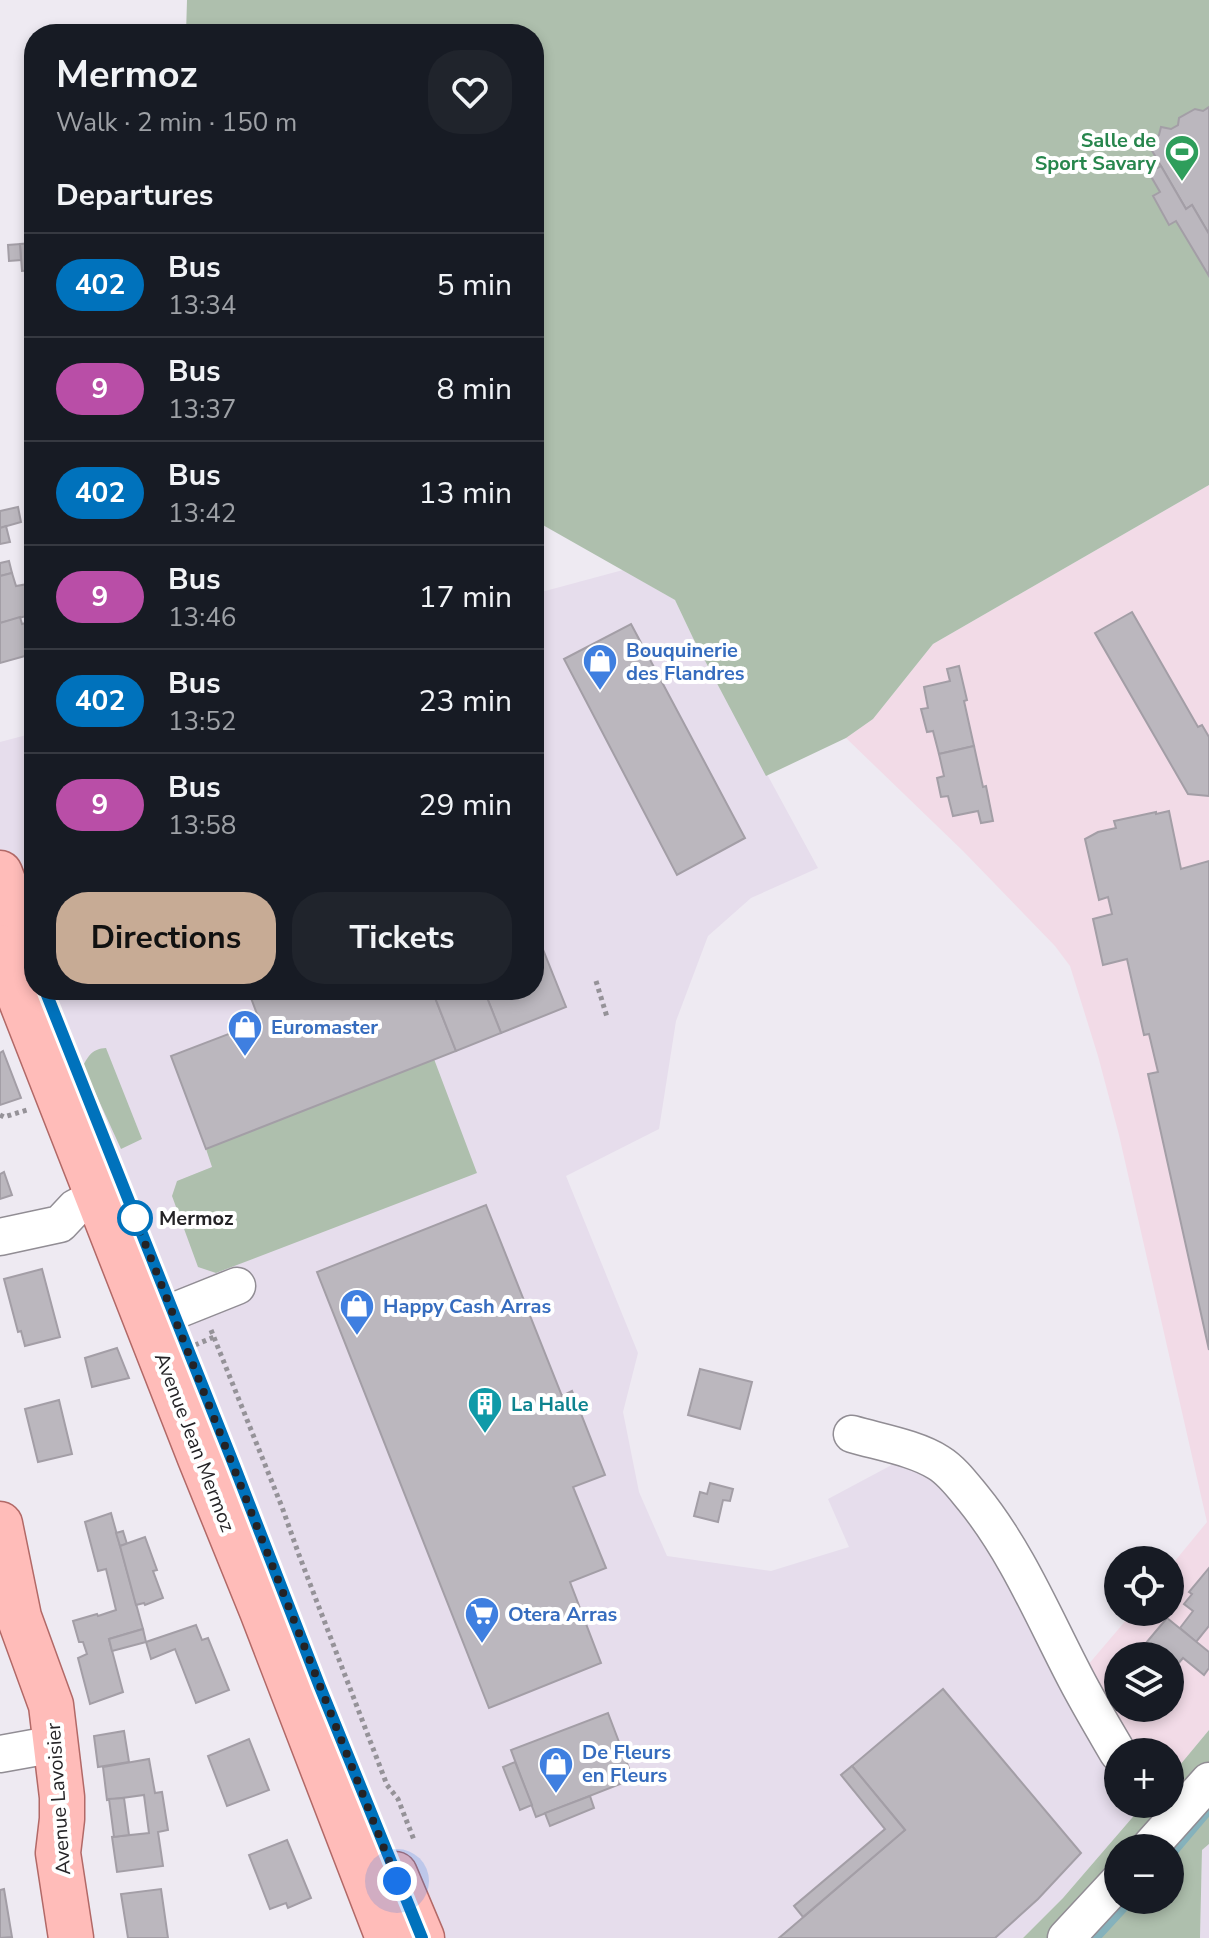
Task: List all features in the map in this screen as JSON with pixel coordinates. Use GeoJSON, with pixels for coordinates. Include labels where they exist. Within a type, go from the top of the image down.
{"type":"FeatureCollection","features":[{"type":"Feature","properties":{"kind":"main road"},"geometry":{"type":"LineString","coordinates":[[0,873],[24,936]]}},
{"type":"Feature","properties":{"kind":"main road","name":"Avenue Jean Mermoz"},"geometry":{"type":"LineString","coordinates":[[0,947],[388,1938]]}},
{"type":"Feature","properties":{"kind":"main road"},"geometry":{"type":"LineString","coordinates":[[49,1000],[186,1307],[325,1701],[422,1938]]}},
{"type":"Feature","properties":{"kind":"main road","name":"Avenue Lavoisier"},"geometry":{"type":"LineString","coordinates":[[0,1524],[19,1617],[51,1705],[62,1808],[58,1853],[71,1938]]}},
{"type":"Feature","properties":{"kind":"street"},"geometry":{"type":"LineString","coordinates":[[0,1237],[60,1224],[75,1208],[98,1196]]}},
{"type":"Feature","properties":{"kind":"street"},"geometry":{"type":"LineString","coordinates":[[186,1307],[237,1286]]}},
{"type":"Feature","properties":{"kind":"street"},"geometry":{"type":"LineString","coordinates":[[852,1434],[916,1452],[940,1463],[962,1485],[1003,1540],[1109,1738]]}},
{"type":"Feature","properties":{"kind":"street"},"geometry":{"type":"LineString","coordinates":[[0,1754],[57,1741]]}},
{"type":"Feature","properties":{"kind":"street"},"geometry":{"type":"LineString","coordinates":[[1154,1827],[1209,1781]]}},
{"type":"Feature","properties":{"kind":"street"},"geometry":{"type":"LineString","coordinates":[[1066,1938],[1104,1897]]}},
{"type":"Feature","properties":{"kind":"path"},"geometry":{"type":"LineString","coordinates":[[596,981],[607,1017]]}},
{"type":"Feature","properties":{"kind":"path"},"geometry":{"type":"LineString","coordinates":[[0,1115],[4,1117],[35,1108]]}},
{"type":"Feature","properties":{"kind":"path"},"geometry":{"type":"LineString","coordinates":[[186,1307],[282,1507],[387,1785]]}},
{"type":"Feature","properties":{"kind":"shaded area"},"geometry":{"type":"Polygon","coordinates":[[[1209,485],[1209,1730],[1184,1760],[1184,1738],[1110,1738],[1076,1679],[1104,1646],[1104,1722],[1184,1722],[1184,1642],[1107,1642],[1121,1626],[1184,1626],[1184,1550],[1207,1522],[1119,1135],[1098,1056],[1070,966],[1055,946],[963,851],[846,738],[873,719],[933,644],[1209,485]]]}},
{"type":"Feature","properties":{"kind":"shaded area"},"geometry":{"type":"Polygon","coordinates":[[[623,570],[675,600],[818,868],[751,898],[708,936],[676,1021],[659,1129],[566,1176],[638,1353],[623,1412],[639,1492],[667,1556],[771,1571],[849,1547],[828,1499],[916,1452],[940,1463],[1109,1738],[1104,1738],[1104,1818],[1132,1818],[1118,1834],[1104,1834],[1104,1850],[1023,1938],[405,1938],[37,1000],[544,1000],[544,591],[623,570]]]}},
{"type":"Feature","properties":{"kind":"shaded area"},"geometry":{"type":"Polygon","coordinates":[[[24,736],[24,967],[0,906],[0,742],[24,736]]]}},
{"type":"Feature","properties":{"kind":"shaded area"},"geometry":{"type":"Polygon","coordinates":[[[1209,1844],[1209,1938],[1200,1938],[1202,1850],[1209,1844]]]}},
{"type":"Feature","properties":{"kind":"green space"},"geometry":{"type":"Polygon","coordinates":[[[187,0],[1209,0],[1209,485],[933,644],[873,719],[846,738],[766,776],[675,600],[544,526],[544,24],[186,24],[187,0]]]}},
{"type":"Feature","properties":{"kind":"green space"},"geometry":{"type":"Polygon","coordinates":[[[106,1048],[142,1139],[121,1149],[83,1066],[92,1053],[106,1048]]]}},
{"type":"Feature","properties":{"kind":"green space"},"geometry":{"type":"Polygon","coordinates":[[[434,1059],[477,1173],[216,1273],[198,1267],[172,1196],[177,1181],[212,1167],[206,1149],[434,1059]]]}},
{"type":"Feature","properties":{"kind":"green space"},"geometry":{"type":"Polygon","coordinates":[[[1209,1730],[1209,1844],[1202,1850],[1200,1938],[1023,1938],[1104,1850],[1104,1914],[1184,1914],[1184,1834],[1118,1834],[1132,1818],[1184,1818],[1184,1760],[1209,1730]]]}},
{"type":"Feature","properties":{"kind":"building","name":"Salle de Sport Savary"},"geometry":{"type":"Polygon","coordinates":[[[1209,107],[1209,234],[1192,205],[1186,209],[1147,142],[1159,135],[1161,127],[1171,129],[1178,125],[1179,118],[1195,109],[1203,111],[1209,107]]]}},
{"type":"Feature","properties":{"kind":"building"},"geometry":{"type":"Polygon","coordinates":[[[1161,166],[1186,209],[1192,205],[1209,234],[1209,276],[1176,221],[1169,225],[1153,196],[1160,192],[1149,173],[1161,166]]]}},
{"type":"Feature","properties":{"kind":"building"},"geometry":{"type":"Polygon","coordinates":[[[20,244],[24,244],[24,271],[22,271],[20,244]]]}},
{"type":"Feature","properties":{"kind":"building"},"geometry":{"type":"Polygon","coordinates":[[[20,244],[21,260],[9,261],[8,245],[20,244]]]}},
{"type":"Feature","properties":{"kind":"building"},"geometry":{"type":"Polygon","coordinates":[[[18,507],[21,522],[0,528],[0,511],[18,507]]]}},
{"type":"Feature","properties":{"kind":"building"},"geometry":{"type":"Polygon","coordinates":[[[6,526],[10,542],[0,544],[0,528],[6,526]]]}},
{"type":"Feature","properties":{"kind":"building"},"geometry":{"type":"Polygon","coordinates":[[[9,561],[12,573],[0,576],[0,563],[9,561]]]}},
{"type":"Feature","properties":{"kind":"building"},"geometry":{"type":"Polygon","coordinates":[[[12,573],[16,586],[24,585],[24,617],[0,623],[0,576],[12,573]]]}},
{"type":"Feature","properties":{"kind":"building"},"geometry":{"type":"Polygon","coordinates":[[[1132,612],[1198,727],[1202,725],[1209,737],[1209,796],[1188,794],[1095,633],[1132,612]]]}},
{"type":"Feature","properties":{"kind":"building"},"geometry":{"type":"Polygon","coordinates":[[[20,617],[24,623],[24,656],[0,663],[0,623],[20,617]]]}},
{"type":"Feature","properties":{"kind":"building"},"geometry":{"type":"Polygon","coordinates":[[[631,624],[745,838],[677,875],[564,659],[631,624]]]}},
{"type":"Feature","properties":{"kind":"building"},"geometry":{"type":"Polygon","coordinates":[[[959,666],[974,746],[939,754],[933,731],[927,732],[921,709],[928,708],[924,687],[950,681],[947,669],[959,666]]]}},
{"type":"Feature","properties":{"kind":"building"},"geometry":{"type":"Polygon","coordinates":[[[974,746],[993,821],[981,823],[978,811],[953,816],[948,796],[941,797],[937,778],[944,776],[939,754],[974,746]]]}},
{"type":"Feature","properties":{"kind":"building"},"geometry":{"type":"Polygon","coordinates":[[[1169,811],[1181,869],[1209,861],[1209,1350],[1148,1074],[1158,1072],[1149,1034],[1144,1035],[1127,959],[1103,965],[1093,919],[1112,914],[1108,897],[1099,900],[1085,839],[1116,828],[1114,821],[1169,811]]]}},
{"type":"Feature","properties":{"kind":"building"},"geometry":{"type":"Polygon","coordinates":[[[544,952],[566,1007],[501,1033],[488,1000],[544,1000],[544,952]]]}},
{"type":"Feature","properties":{"kind":"building"},"geometry":{"type":"Polygon","coordinates":[[[252,1000],[436,1000],[456,1051],[206,1149],[171,1056],[260,1022],[252,1000]]]}},
{"type":"Feature","properties":{"kind":"building"},"geometry":{"type":"Polygon","coordinates":[[[436,1000],[488,1000],[501,1033],[456,1051],[436,1000]]]}},
{"type":"Feature","properties":{"kind":"building"},"geometry":{"type":"Polygon","coordinates":[[[3,1051],[21,1098],[0,1105],[0,1053],[3,1051]]]}},
{"type":"Feature","properties":{"kind":"building"},"geometry":{"type":"Polygon","coordinates":[[[4,1172],[12,1195],[0,1199],[0,1174],[4,1172]]]}},
{"type":"Feature","properties":{"kind":"building","name":"La Halle"},"geometry":{"type":"Polygon","coordinates":[[[486,1205],[562,1396],[572,1391],[605,1475],[573,1487],[606,1568],[570,1582],[601,1663],[489,1708],[317,1272],[486,1205]]]}},
{"type":"Feature","properties":{"kind":"building"},"geometry":{"type":"Polygon","coordinates":[[[42,1269],[60,1337],[25,1346],[21,1331],[18,1332],[4,1279],[42,1269]]]}},
{"type":"Feature","properties":{"kind":"building"},"geometry":{"type":"Polygon","coordinates":[[[117,1348],[129,1378],[92,1387],[85,1358],[117,1348]]]}},
{"type":"Feature","properties":{"kind":"building"},"geometry":{"type":"Polygon","coordinates":[[[700,1369],[752,1382],[740,1429],[688,1415],[700,1369]]]}},
{"type":"Feature","properties":{"kind":"building"},"geometry":{"type":"Polygon","coordinates":[[[59,1400],[72,1454],[38,1462],[25,1409],[59,1400]]]}},
{"type":"Feature","properties":{"kind":"building"},"geometry":{"type":"Polygon","coordinates":[[[710,1483],[733,1489],[730,1501],[723,1500],[718,1522],[694,1516],[700,1492],[707,1494],[710,1483]]]}},
{"type":"Feature","properties":{"kind":"building"},"geometry":{"type":"Polygon","coordinates":[[[111,1513],[143,1629],[109,1639],[123,1692],[90,1704],[78,1658],[87,1654],[83,1642],[79,1642],[73,1621],[116,1610],[106,1569],[98,1571],[85,1522],[111,1513]]]}},
{"type":"Feature","properties":{"kind":"building"},"geometry":{"type":"Polygon","coordinates":[[[123,1531],[127,1544],[120,1546],[116,1533],[123,1531]]]}},
{"type":"Feature","properties":{"kind":"building"},"geometry":{"type":"Polygon","coordinates":[[[145,1537],[163,1598],[136,1605],[120,1546],[145,1537]]]}},
{"type":"Feature","properties":{"kind":"building"},"geometry":{"type":"Polygon","coordinates":[[[1209,1568],[1209,1626],[1196,1642],[1180,1628],[1193,1611],[1184,1604],[1192,1594],[1189,1592],[1209,1568]]]}},
{"type":"Feature","properties":{"kind":"building"},"geometry":{"type":"Polygon","coordinates":[[[196,1625],[202,1640],[208,1638],[229,1690],[196,1703],[175,1649],[151,1659],[146,1642],[196,1625]]]}},
{"type":"Feature","properties":{"kind":"building"},"geometry":{"type":"Polygon","coordinates":[[[1160,1626],[1177,1626],[1209,1652],[1209,1668],[1204,1675],[1184,1659],[1184,1642],[1147,1642],[1160,1626]]]}},
{"type":"Feature","properties":{"kind":"building"},"geometry":{"type":"Polygon","coordinates":[[[143,1629],[146,1642],[112,1651],[109,1639],[143,1629]]]}},
{"type":"Feature","properties":{"kind":"building"},"geometry":{"type":"Polygon","coordinates":[[[943,1689],[1081,1853],[1038,1899],[995,1938],[779,1938],[905,1830],[852,1766],[943,1689]]]}},
{"type":"Feature","properties":{"kind":"building"},"geometry":{"type":"Polygon","coordinates":[[[608,1713],[633,1779],[536,1817],[511,1750],[608,1713]]]}},
{"type":"Feature","properties":{"kind":"building"},"geometry":{"type":"Polygon","coordinates":[[[124,1731],[129,1762],[98,1767],[94,1736],[124,1731]]]}},
{"type":"Feature","properties":{"kind":"building"},"geometry":{"type":"Polygon","coordinates":[[[249,1739],[269,1790],[227,1806],[208,1756],[249,1739]]]}},
{"type":"Feature","properties":{"kind":"building"},"geometry":{"type":"Polygon","coordinates":[[[149,1759],[155,1793],[162,1792],[168,1830],[158,1832],[163,1866],[117,1872],[112,1837],[149,1833],[144,1795],[107,1800],[103,1767],[149,1759]]]}},
{"type":"Feature","properties":{"kind":"building"},"geometry":{"type":"Polygon","coordinates":[[[515,1762],[532,1805],[520,1810],[503,1767],[515,1762]]]}},
{"type":"Feature","properties":{"kind":"building"},"geometry":{"type":"Polygon","coordinates":[[[852,1766],[905,1830],[803,1917],[794,1906],[885,1829],[841,1775],[852,1766]]]}},
{"type":"Feature","properties":{"kind":"building"},"geometry":{"type":"Polygon","coordinates":[[[590,1796],[594,1808],[550,1826],[545,1813],[590,1796]]]}},
{"type":"Feature","properties":{"kind":"building"},"geometry":{"type":"Polygon","coordinates":[[[124,1798],[129,1835],[114,1837],[109,1799],[124,1798]]]}},
{"type":"Feature","properties":{"kind":"building"},"geometry":{"type":"Polygon","coordinates":[[[287,1840],[311,1898],[288,1908],[286,1903],[270,1909],[249,1855],[287,1840]]]}},
{"type":"Feature","properties":{"kind":"building"},"geometry":{"type":"Polygon","coordinates":[[[4,1889],[12,1937],[0,1938],[0,1890],[4,1889]]]}},
{"type":"Feature","properties":{"kind":"building"},"geometry":{"type":"Polygon","coordinates":[[[161,1889],[168,1938],[128,1938],[121,1894],[161,1889]]]}},
{"type":"Feature","properties":{"kind":"waterway"},"geometry":{"type":"LineString","coordinates":[[1184,1838],[1209,1809]]}},
{"type":"Feature","properties":{"kind":"waterway"},"geometry":{"type":"LineString","coordinates":[[1095,1938],[1117,1914]]}},
{"type":"Feature","properties":{"kind":"bus line","name":"402"},"geometry":{"type":"LineString","coordinates":[[49,1000],[353,1772],[422,1938]]}},
{"type":"Feature","properties":{"kind":"place","name":"Salle de Sport Savary"},"geometry":{"type":"Point","coordinates":[1182,183]}},
{"type":"Feature","properties":{"kind":"place","name":"Bouquinerie des Flandres"},"geometry":{"type":"Point","coordinates":[600,692]}},
{"type":"Feature","properties":{"kind":"place","name":"Euromaster"},"geometry":{"type":"Point","coordinates":[245,1058]}},
{"type":"Feature","properties":{"kind":"place","name":"Mermoz"},"geometry":{"type":"Point","coordinates":[135,1218]}},
{"type":"Feature","properties":{"kind":"place","name":"Happy Cash Arras"},"geometry":{"type":"Point","coordinates":[357,1337]}},
{"type":"Feature","properties":{"kind":"place","name":"La Halle"},"geometry":{"type":"Point","coordinates":[485,1435]}},
{"type":"Feature","properties":{"kind":"place","name":"Otera Arras"},"geometry":{"type":"Point","coordinates":[482,1645]}},
{"type":"Feature","properties":{"kind":"place","name":"De Fleurs en Fleurs"},"geometry":{"type":"Point","coordinates":[556,1795]}},
{"type":"Feature","properties":{"kind":"route"},"geometry":{"type":"LineString","coordinates":[[135,1218],[397,1881]]}}]}
